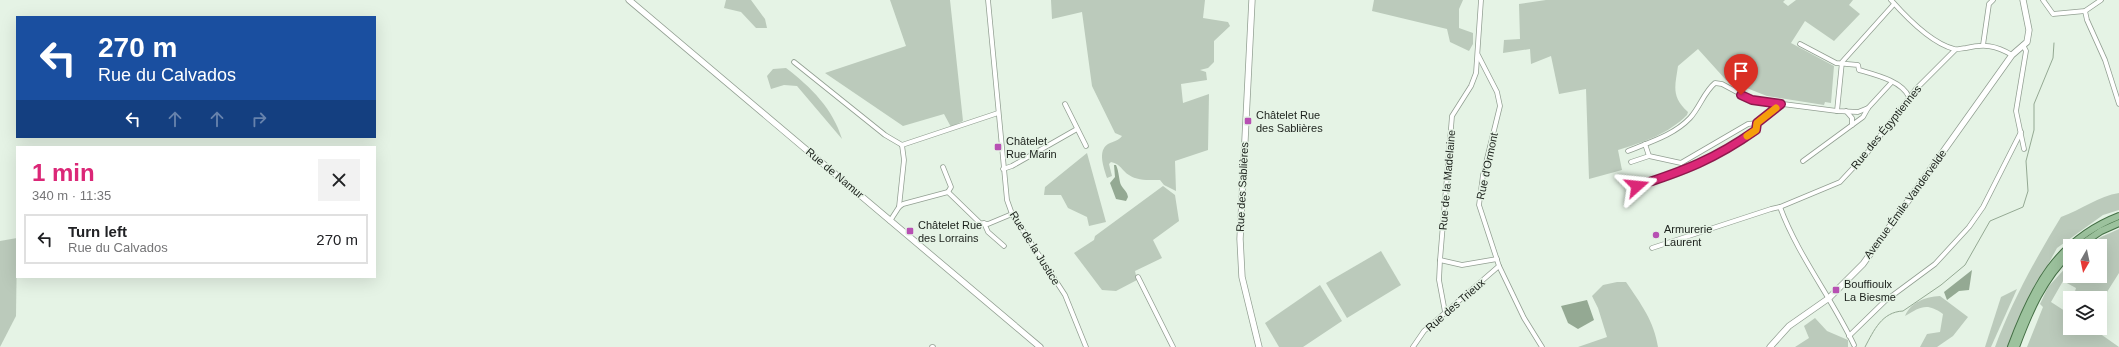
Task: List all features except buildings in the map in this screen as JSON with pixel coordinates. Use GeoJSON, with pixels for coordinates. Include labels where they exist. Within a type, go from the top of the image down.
{"type":"FeatureCollection","features":[{"type":"Feature","properties":{"kind":"main road","name":"Rue de Namur"},"geometry":{"type":"LineString","coordinates":[[630,0],[1040,347]]}},
{"type":"Feature","properties":{"kind":"main road","name":"Rue des Sablières"},"geometry":{"type":"LineString","coordinates":[[1252,0],[1240,239],[1242,277],[1259,347]]}},
{"type":"Feature","properties":{"kind":"main road"},"geometry":{"type":"LineString","coordinates":[[2023,0],[2029,30],[2027,42],[2023,45]]}},
{"type":"Feature","properties":{"kind":"main road","name":"Avenue Émile Vandervelde"},"geometry":{"type":"LineString","coordinates":[[1770,347],[1789,326],[1829,298],[1863,264],[2012,55],[2023,45]]}},
{"type":"Feature","properties":{"kind":"main road"},"geometry":{"type":"LineString","coordinates":[[2011,347],[2030,300],[2051,266],[2074,242],[2088,231],[2119,216]]}},
{"type":"Feature","properties":{"kind":"main road"},"geometry":{"type":"LineString","coordinates":[[2089,239],[2101,231],[2119,223]]}},
{"type":"Feature","properties":{"kind":"main road"},"geometry":{"type":"LineString","coordinates":[[2016,347],[2039,293],[2050,275],[2063,261]]}},
{"type":"Feature","properties":{"kind":"street","name":"Rue de la Justice"},"geometry":{"type":"LineString","coordinates":[[988,0],[1007,200],[1012,214],[1065,295],[1086,347]]}},
{"type":"Feature","properties":{"kind":"street"},"geometry":{"type":"LineString","coordinates":[[1478,55],[1481,0]]}},
{"type":"Feature","properties":{"kind":"street"},"geometry":{"type":"LineString","coordinates":[[1983,45],[1988,8],[1989,4],[1993,0]]}},
{"type":"Feature","properties":{"kind":"street"},"geometry":{"type":"LineString","coordinates":[[2043,0],[2053,14],[2085,11],[2101,0]]}},
{"type":"Feature","properties":{"kind":"street"},"geometry":{"type":"LineString","coordinates":[[1837,111],[1842,62],[1893,2],[1911,22],[1939,42],[1955,50],[1983,45],[2000,48],[2012,55]]}},
{"type":"Feature","properties":{"kind":"street"},"geometry":{"type":"LineString","coordinates":[[2085,11],[2087,20],[2105,60],[2119,104]]}},
{"type":"Feature","properties":{"kind":"street"},"geometry":{"type":"LineString","coordinates":[[1800,44],[1836,63],[1842,62],[1858,65],[1859,70],[1900,85],[1906,90],[1909,98]]}},
{"type":"Feature","properties":{"kind":"street"},"geometry":{"type":"LineString","coordinates":[[2023,45],[2026,51],[2016,111],[2024,150]]}},
{"type":"Feature","properties":{"kind":"street","name":"Rue des Égyptiennes"},"geometry":{"type":"LineString","coordinates":[[1652,248],[1771,208],[1780,208],[1840,182],[1867,153],[1909,98],[1955,50]]}},
{"type":"Feature","properties":{"kind":"street","name":"Rue d'Ormont"},"geometry":{"type":"LineString","coordinates":[[1478,55],[1497,92],[1500,106],[1483,175],[1479,205],[1499,266],[1524,318],[1542,347]]}},
{"type":"Feature","properties":{"kind":"street","name":"Rue de la Madelaine"},"geometry":{"type":"LineString","coordinates":[[1445,312],[1439,280],[1452,116],[1471,86],[1476,73],[1478,55]]}},
{"type":"Feature","properties":{"kind":"street"},"geometry":{"type":"LineString","coordinates":[[794,62],[885,135],[902,145],[998,113]]}},
{"type":"Feature","properties":{"kind":"street"},"geometry":{"type":"LineString","coordinates":[[1803,161],[1863,117],[1868,108],[1891,82]]}},
{"type":"Feature","properties":{"kind":"street"},"geometry":{"type":"LineString","coordinates":[[1628,151],[1664,137],[1681,127],[1691,117],[1709,87],[1715,83],[1722,84],[1752,100],[1837,111],[1858,112],[1868,108]]}},
{"type":"Feature","properties":{"kind":"street"},"geometry":{"type":"LineString","coordinates":[[1065,104],[1086,146]]}},
{"type":"Feature","properties":{"kind":"street"},"geometry":{"type":"LineString","coordinates":[[1631,162],[1650,156],[1681,162],[1748,124],[1757,123],[1781,104]]}},
{"type":"Feature","properties":{"kind":"street"},"geometry":{"type":"LineString","coordinates":[[1846,111],[1852,118],[1852,125]]}},
{"type":"Feature","properties":{"kind":"street"},"geometry":{"type":"LineString","coordinates":[[1637,186],[1681,172],[1728,150],[1756,130],[1757,123]]}},
{"type":"Feature","properties":{"kind":"street"},"geometry":{"type":"LineString","coordinates":[[1003,168],[1012,166],[1077,129]]}},
{"type":"Feature","properties":{"kind":"street"},"geometry":{"type":"LineString","coordinates":[[1849,336],[1885,301],[1935,264],[1969,227],[1983,207],[2020,132]]}},
{"type":"Feature","properties":{"kind":"street"},"geometry":{"type":"LineString","coordinates":[[1645,144],[1650,156]]}},
{"type":"Feature","properties":{"kind":"street"},"geometry":{"type":"LineString","coordinates":[[899,207],[904,160],[902,145]]}},
{"type":"Feature","properties":{"kind":"street"},"geometry":{"type":"LineString","coordinates":[[890,221],[899,207],[903,204],[948,192],[951,187],[943,167]]}},
{"type":"Feature","properties":{"kind":"street"},"geometry":{"type":"LineString","coordinates":[[948,192],[980,222],[988,224],[1012,214]]}},
{"type":"Feature","properties":{"kind":"street"},"geometry":{"type":"LineString","coordinates":[[1780,208],[1786,225],[1829,298],[1854,345]]}},
{"type":"Feature","properties":{"kind":"street"},"geometry":{"type":"LineString","coordinates":[[984,223],[988,232],[1004,246]]}},
{"type":"Feature","properties":{"kind":"street"},"geometry":{"type":"LineString","coordinates":[[1440,260],[1462,265],[1497,259]]}},
{"type":"Feature","properties":{"kind":"street","name":"Rue des Trieux"},"geometry":{"type":"LineString","coordinates":[[1413,347],[1424,331],[1499,266]]}},
{"type":"Feature","properties":{"kind":"street"},"geometry":{"type":"LineString","coordinates":[[1138,277],[1173,347]]}},
{"type":"Feature","properties":{"kind":"shaded area"},"geometry":{"type":"Polygon","coordinates":[[[726,0],[751,0],[765,19],[767,28],[756,28],[741,12],[724,8],[726,0]]]}},
{"type":"Feature","properties":{"kind":"shaded area"},"geometry":{"type":"Polygon","coordinates":[[[890,0],[950,0],[963,121],[951,127],[944,114],[903,126],[825,73],[906,46],[890,0]]]}},
{"type":"Feature","properties":{"kind":"shaded area"},"geometry":{"type":"Polygon","coordinates":[[[1051,0],[1205,0],[1203,18],[1228,22],[1230,26],[1214,41],[1214,62],[1208,68],[1200,70],[1206,72],[1207,80],[1181,84],[1183,103],[1209,94],[1208,150],[1175,161],[1176,191],[1164,185],[1160,180],[1144,180],[1132,177],[1117,164],[1111,162],[1109,164],[1112,176],[1107,178],[1102,160],[1103,151],[1108,144],[1122,136],[1115,133],[1092,86],[1082,12],[1052,19],[1051,0]]]}},
{"type":"Feature","properties":{"kind":"shaded area"},"geometry":{"type":"Polygon","coordinates":[[[1374,0],[1463,0],[1459,9],[1459,28],[1473,33],[1473,44],[1469,51],[1450,42],[1447,29],[1372,11],[1374,0]]]}},
{"type":"Feature","properties":{"kind":"shaded area"},"geometry":{"type":"Polygon","coordinates":[[[1546,0],[1785,0],[1783,2],[1788,6],[1796,0],[1853,0],[1849,5],[1860,14],[1834,41],[1805,21],[1791,43],[1834,66],[1831,103],[1825,102],[1824,105],[1767,96],[1726,80],[1698,49],[1678,66],[1675,86],[1679,101],[1688,112],[1687,115],[1680,122],[1655,137],[1618,150],[1622,170],[1589,179],[1586,89],[1559,94],[1551,56],[1531,64],[1530,49],[1503,53],[1504,40],[1520,39],[1519,4],[1546,0]]]}},
{"type":"Feature","properties":{"kind":"shaded area"},"geometry":{"type":"Polygon","coordinates":[[[786,68],[820,99],[833,118],[842,139],[797,86],[784,85],[771,89],[767,76],[773,69],[786,68]]]}},
{"type":"Feature","properties":{"kind":"shaded area"},"geometry":{"type":"Polygon","coordinates":[[[1087,153],[1106,222],[1089,226],[1087,217],[1068,208],[1061,195],[1044,195],[1045,187],[1087,153]]]}},
{"type":"Feature","properties":{"kind":"shaded area"},"geometry":{"type":"Polygon","coordinates":[[[1114,165],[1117,167],[1121,185],[1128,195],[1126,201],[1116,199],[1110,183],[1115,177],[1114,165]]]}},
{"type":"Feature","properties":{"kind":"shaded area"},"geometry":{"type":"Polygon","coordinates":[[[1163,186],[1175,195],[1179,221],[1153,240],[1162,258],[1135,271],[1137,280],[1116,291],[1102,290],[1074,253],[1094,240],[1095,236],[1163,186]]]}},
{"type":"Feature","properties":{"kind":"shaded area"},"geometry":{"type":"Polygon","coordinates":[[[2119,193],[2119,210],[2103,215],[2070,239],[2063,239],[2063,244],[2057,248],[2025,307],[2008,347],[1995,347],[2025,280],[2061,217],[2097,200],[2119,193]]]}},
{"type":"Feature","properties":{"kind":"shaded area"},"geometry":{"type":"Polygon","coordinates":[[[2119,229],[2119,273],[2107,292],[2075,291],[2076,288],[2067,283],[2107,283],[2107,239],[2098,239],[2119,229]]]}},
{"type":"Feature","properties":{"kind":"shaded area"},"geometry":{"type":"Polygon","coordinates":[[[16,238],[16,278],[16,316],[0,347],[0,241],[16,238]]]}},
{"type":"Feature","properties":{"kind":"shaded area"},"geometry":{"type":"Polygon","coordinates":[[[1381,251],[1401,285],[1347,318],[1326,283],[1381,251]]]}},
{"type":"Feature","properties":{"kind":"shaded area"},"geometry":{"type":"Polygon","coordinates":[[[1972,270],[1969,290],[1959,291],[1947,300],[1944,292],[1972,270]]]}},
{"type":"Feature","properties":{"kind":"shaded area"},"geometry":{"type":"Polygon","coordinates":[[[2063,271],[2063,281],[2051,302],[2063,310],[2063,335],[2102,335],[2119,347],[2027,347],[2043,307],[2040,304],[2048,287],[2063,271]]]}},
{"type":"Feature","properties":{"kind":"shaded area"},"geometry":{"type":"Polygon","coordinates":[[[1626,282],[1642,305],[1650,321],[1658,347],[1578,347],[1607,337],[1598,308],[1592,296],[1603,285],[1626,282]]]}},
{"type":"Feature","properties":{"kind":"shaded area"},"geometry":{"type":"Polygon","coordinates":[[[1320,285],[1342,321],[1303,347],[1279,347],[1265,323],[1320,285]]]}},
{"type":"Feature","properties":{"kind":"shaded area"},"geometry":{"type":"Polygon","coordinates":[[[2017,289],[1991,347],[1985,347],[2001,297],[2017,289]]]}},
{"type":"Feature","properties":{"kind":"shaded area"},"geometry":{"type":"Polygon","coordinates":[[[1940,296],[1968,317],[1953,336],[1937,347],[1920,347],[1927,334],[1940,332],[1943,314],[1932,308],[1924,307],[1919,308],[1905,316],[1911,307],[1919,301],[1940,296]]]}},
{"type":"Feature","properties":{"kind":"shaded area"},"geometry":{"type":"Polygon","coordinates":[[[1587,300],[1594,320],[1578,329],[1568,323],[1561,306],[1587,300]]]}},
{"type":"Feature","properties":{"kind":"shaded area"},"geometry":{"type":"Polygon","coordinates":[[[1815,318],[1827,331],[1848,340],[1848,347],[1795,347],[1809,338],[1804,326],[1815,318]]]}},
{"type":"Feature","properties":{"kind":"waterway"},"geometry":{"type":"LineString","coordinates":[[1865,347],[1875,328],[1884,318],[1896,312],[1903,311],[1941,285],[1965,265],[1990,221],[2023,207],[2028,191],[2026,161],[2034,130],[2034,104],[2053,58],[2054,43]]}},
{"type":"Feature","properties":{"kind":"slow traffic"},"geometry":{"type":"LineString","coordinates":[[1747,136],[1756,130],[1757,123],[1776,108]]}},
{"type":"Feature","properties":{"kind":"place","name":"Châtelet Rue des Sablières"},"geometry":{"type":"Point","coordinates":[1248,121]}},
{"type":"Feature","properties":{"kind":"place","name":"Châtelet Rue Marin"},"geometry":{"type":"Point","coordinates":[998,147]}},
{"type":"Feature","properties":{"kind":"place","name":"Châtelet Rue des Lorrains"},"geometry":{"type":"Point","coordinates":[910,231]}},
{"type":"Feature","properties":{"kind":"place","name":"Armurerie Laurent"},"geometry":{"type":"Point","coordinates":[1656,235]}},
{"type":"Feature","properties":{"kind":"place","name":"Bouffioulx La Biesme"},"geometry":{"type":"Point","coordinates":[1836,290]}},
{"type":"Feature","properties":{"kind":"route"},"geometry":{"type":"LineString","coordinates":[[1637,186],[1681,172],[1728,150],[1756,130],[1757,123],[1781,104],[1752,100],[1741,95]]}}]}
